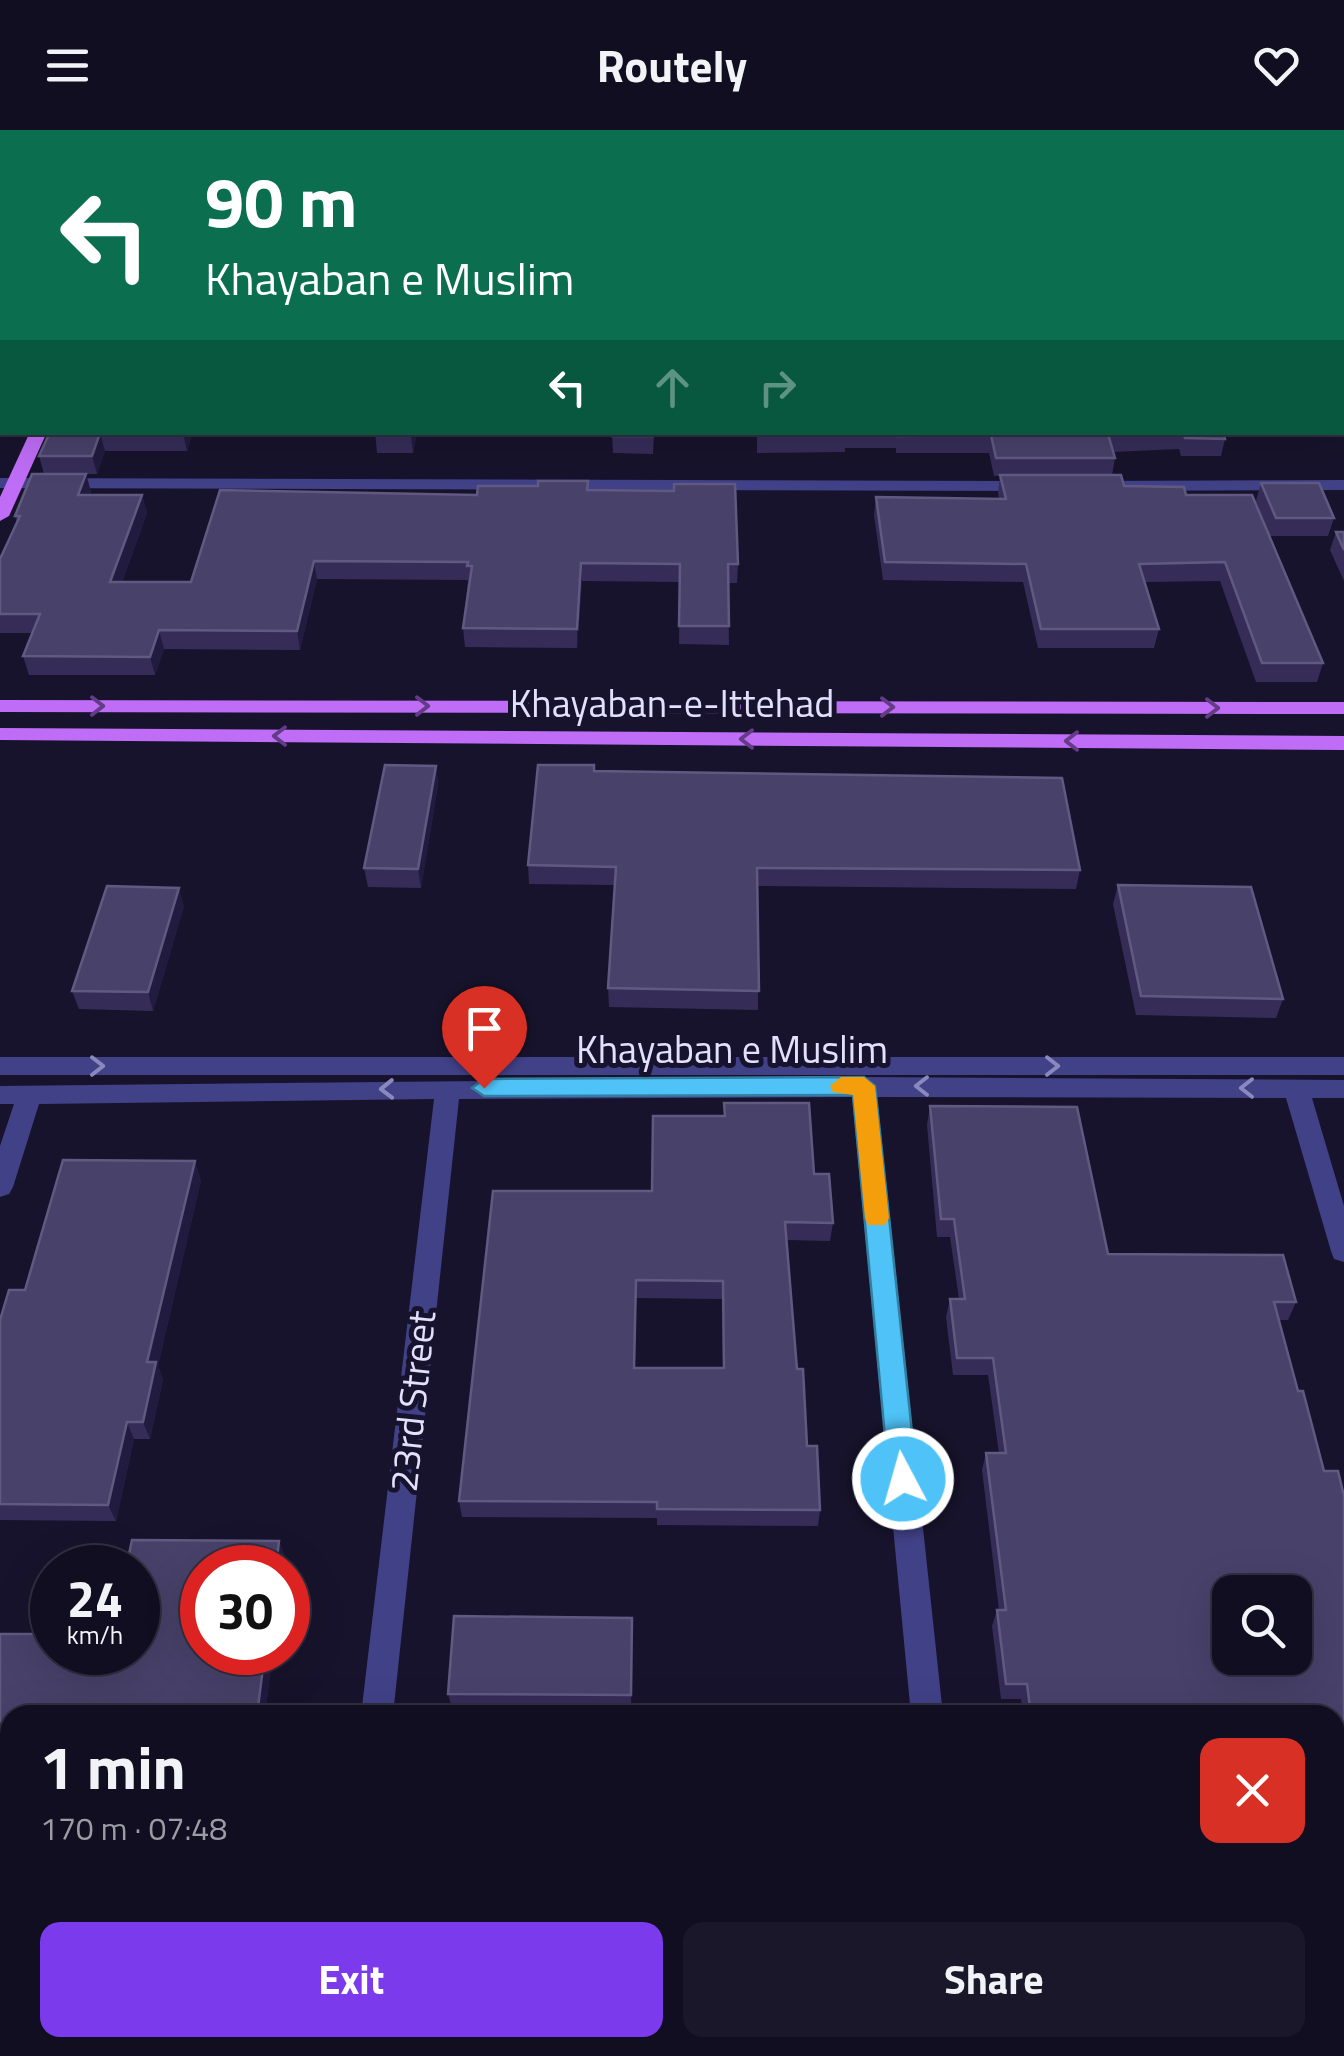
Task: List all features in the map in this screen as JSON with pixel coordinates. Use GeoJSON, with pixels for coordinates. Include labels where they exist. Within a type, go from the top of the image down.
{"type":"FeatureCollection","features":[{"type":"Feature","properties":{"kind":"main road"},"geometry":{"type":"LineString","coordinates":[[0,516],[12,478],[37,435]]}},
{"type":"Feature","properties":{"kind":"main road","name":"Khayaban-e-Ittehad"},"geometry":{"type":"LineString","coordinates":[[0,706],[1344,708]]}},
{"type":"Feature","properties":{"kind":"main road","name":"Khayaban-e-Ittehad"},"geometry":{"type":"LineString","coordinates":[[0,734],[1344,744]]}},
{"type":"Feature","properties":{"kind":"street"},"geometry":{"type":"LineString","coordinates":[[0,469],[12,478],[1049,478]]}},
{"type":"Feature","properties":{"kind":"street"},"geometry":{"type":"LineString","coordinates":[[1344,471],[1068,478],[1344,485]]}},
{"type":"Feature","properties":{"kind":"street","name":"Khayaban e Muslim"},"geometry":{"type":"LineString","coordinates":[[0,1066],[663,1076],[1344,1066]]}},
{"type":"Feature","properties":{"kind":"street","name":"Khayaban e Muslim"},"geometry":{"type":"LineString","coordinates":[[0,1095],[448,1088],[663,1076],[864,1086],[1344,1088]]}},
{"type":"Feature","properties":{"kind":"street"},"geometry":{"type":"LineString","coordinates":[[864,1086],[926,1705]]}},
{"type":"Feature","properties":{"kind":"street","name":"23rd Street"},"geometry":{"type":"LineString","coordinates":[[378,1705],[448,1088]]}},
{"type":"Feature","properties":{"kind":"street"},"geometry":{"type":"LineString","coordinates":[[1296,1088],[1344,1251]]}},
{"type":"Feature","properties":{"kind":"street"},"geometry":{"type":"LineString","coordinates":[[0,1187],[29,1095]]}},
{"type":"Feature","properties":{"kind":"building"},"geometry":{"type":"Polygon","coordinates":[[[49,435],[99,435],[92,456],[39,456],[49,435]]]}},
{"type":"Feature","properties":{"kind":"building"},"geometry":{"type":"Polygon","coordinates":[[[991,435],[1108,435],[1115,458],[996,458],[991,435]]]}},
{"type":"Feature","properties":{"kind":"building"},"geometry":{"type":"Polygon","coordinates":[[[1184,435],[1224,435],[1225,439],[1184,435]]]}},
{"type":"Feature","properties":{"kind":"building"},"geometry":{"type":"Polygon","coordinates":[[[32,474],[86,474],[78,495],[142,495],[110,582],[191,582],[220,490],[477,495],[478,486],[538,486],[538,481],[588,481],[587,490],[674,491],[674,484],[735,484],[738,564],[728,564],[729,626],[679,626],[680,564],[581,563],[577,629],[463,628],[472,566],[467,566],[468,562],[314,561],[297,631],[159,630],[150,657],[23,656],[40,614],[0,614],[0,559],[20,516],[15,516],[32,474]]]}},
{"type":"Feature","properties":{"kind":"building"},"geometry":{"type":"Polygon","coordinates":[[[1000,475],[1121,475],[1124,486],[1184,487],[1186,495],[1252,495],[1323,663],[1262,663],[1225,562],[1139,564],[1159,629],[1041,629],[1026,564],[885,562],[876,497],[1006,499],[1000,475]]]}},
{"type":"Feature","properties":{"kind":"building"},"geometry":{"type":"Polygon","coordinates":[[[1261,483],[1319,483],[1334,518],[1276,518],[1261,483]]]}},
{"type":"Feature","properties":{"kind":"building"},"geometry":{"type":"Polygon","coordinates":[[[1336,532],[1344,532],[1344,550],[1336,532]]]}},
{"type":"Feature","properties":{"kind":"building"},"geometry":{"type":"Polygon","coordinates":[[[385,765],[436,766],[418,869],[364,868],[385,765]]]}},
{"type":"Feature","properties":{"kind":"building"},"geometry":{"type":"Polygon","coordinates":[[[538,765],[594,765],[594,771],[1062,778],[1080,870],[757,868],[759,991],[608,988],[616,867],[528,865],[538,765]]]}},
{"type":"Feature","properties":{"kind":"building"},"geometry":{"type":"Polygon","coordinates":[[[1118,885],[1251,887],[1283,999],[1141,996],[1118,885]]]}},
{"type":"Feature","properties":{"kind":"building"},"geometry":{"type":"Polygon","coordinates":[[[107,886],[179,888],[148,992],[72,991],[107,886]]]}},
{"type":"Feature","properties":{"kind":"building"},"geometry":{"type":"Polygon","coordinates":[[[724,1103],[809,1103],[814,1174],[829,1174],[833,1223],[785,1222],[797,1369],[803,1369],[807,1446],[817,1446],[820,1510],[657,1509],[657,1502],[459,1501],[493,1191],[652,1191],[653,1116],[725,1116],[724,1103]],[[636,1280],[634,1368],[724,1368],[723,1281],[636,1280]]]}},
{"type":"Feature","properties":{"kind":"building"},"geometry":{"type":"Polygon","coordinates":[[[930,1106],[1077,1107],[1108,1254],[1283,1255],[1296,1302],[1274,1302],[1324,1471],[1338,1471],[1344,1496],[1344,1705],[1030,1705],[1027,1684],[1006,1684],[997,1610],[1006,1610],[986,1453],[1006,1453],[993,1358],[957,1358],[950,1299],[965,1299],[954,1219],[941,1219],[930,1106]]]}},
{"type":"Feature","properties":{"kind":"building"},"geometry":{"type":"Polygon","coordinates":[[[63,1160],[195,1161],[147,1362],[156,1362],[143,1422],[127,1422],[108,1505],[0,1504],[0,1320],[9,1290],[25,1290],[63,1160]]]}},
{"type":"Feature","properties":{"kind":"building"},"geometry":{"type":"Polygon","coordinates":[[[132,1540],[279,1541],[279,1545],[180,1545],[180,1675],[262,1675],[258,1705],[0,1705],[0,1634],[30,1634],[30,1675],[160,1675],[160,1545],[131,1545],[132,1540]]]}},
{"type":"Feature","properties":{"kind":"building"},"geometry":{"type":"Polygon","coordinates":[[[454,1616],[632,1618],[631,1695],[448,1694],[454,1616]]]}},
{"type":"Feature","properties":{"kind":"slow traffic"},"geometry":{"type":"LineString","coordinates":[[841,1086],[864,1086],[877,1218]]}},
{"type":"Feature","properties":{"kind":"route"},"geometry":{"type":"LineString","coordinates":[[484,1088],[864,1086],[903,1479]]}}]}
